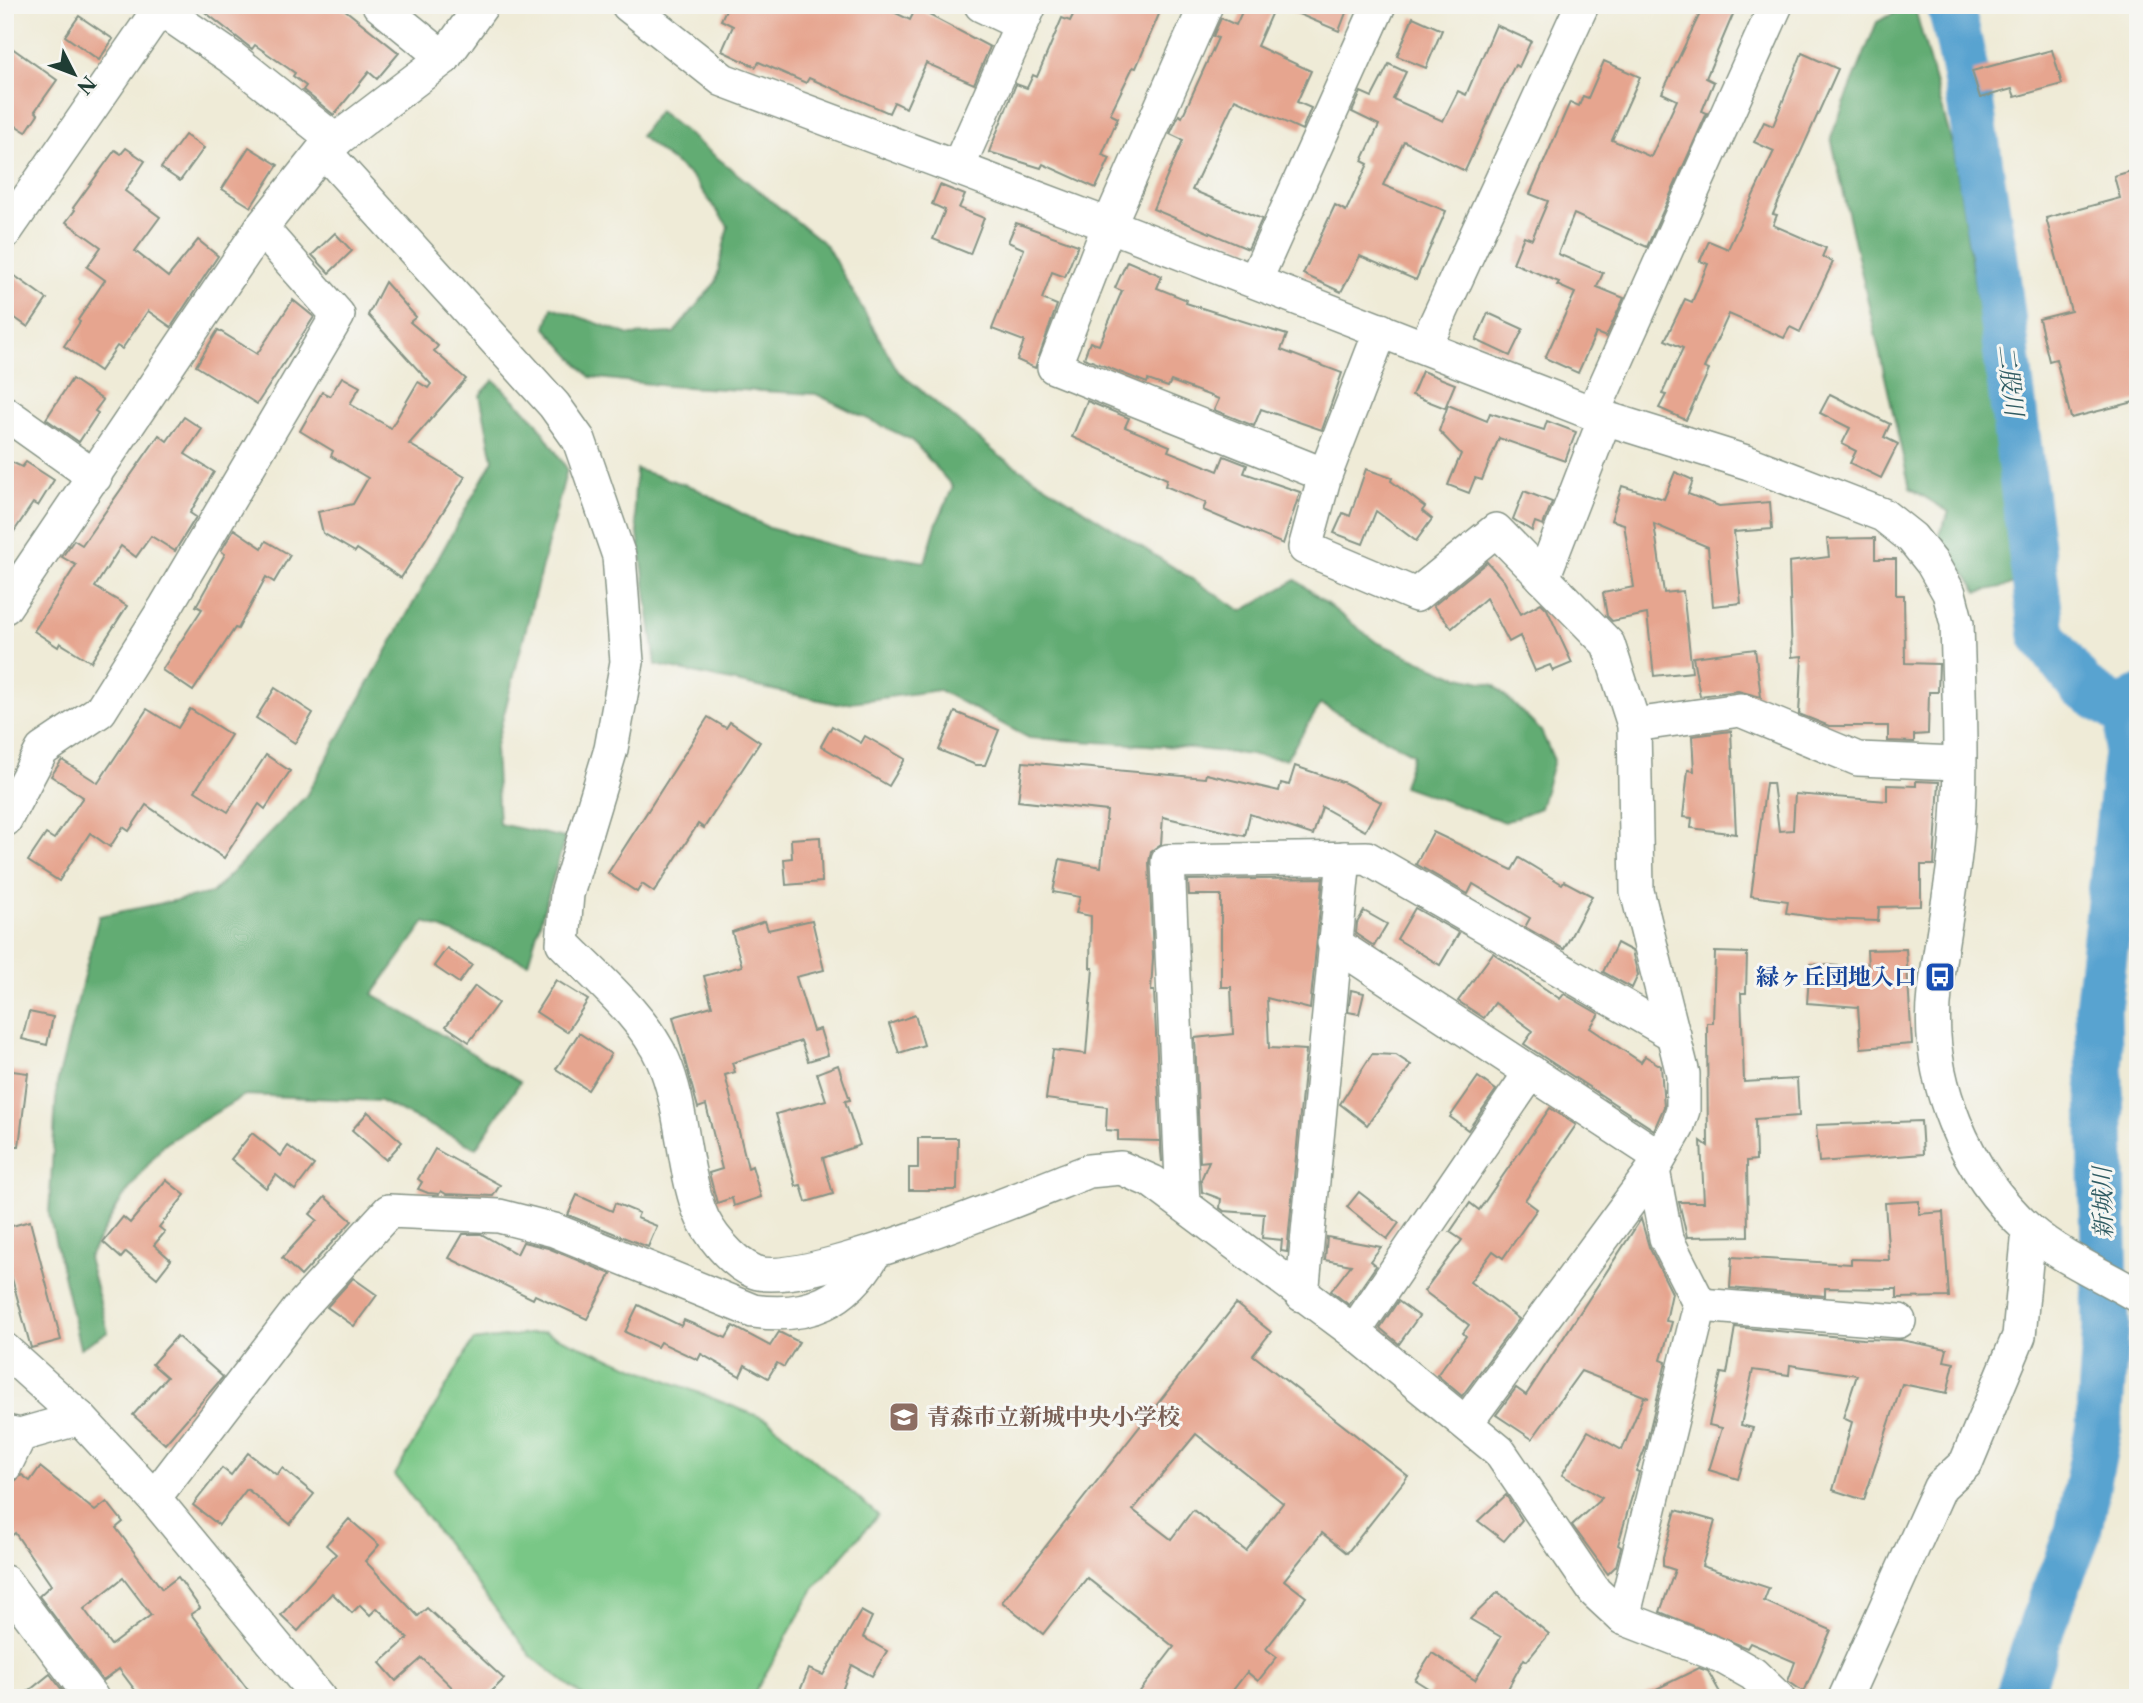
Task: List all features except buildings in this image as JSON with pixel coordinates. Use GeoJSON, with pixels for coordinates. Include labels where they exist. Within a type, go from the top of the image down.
{"type":"FeatureCollection","features":[{"type":"Feature","properties":{"kind":"street"},"geometry":{"type":"LineString","coordinates":[[379,5],[444,58]]}},
{"type":"Feature","properties":{"kind":"street"},"geometry":{"type":"LineString","coordinates":[[5,607],[261,229],[330,146],[444,58],[482,5]]}},
{"type":"Feature","properties":{"kind":"street"},"geometry":{"type":"LineString","coordinates":[[628,5],[723,80],[958,167],[1599,415],[1749,463],[1883,515],[1912,538],[1932,562],[1949,593],[1957,624],[1956,844],[1934,994],[1935,1051],[1949,1107],[1971,1157],[1994,1194],[2035,1234],[2138,1296]]}},
{"type":"Feature","properties":{"kind":"street"},"geometry":{"type":"LineString","coordinates":[[958,167],[1025,14],[981,5]]}},
{"type":"Feature","properties":{"kind":"street"},"geometry":{"type":"LineString","coordinates":[[1206,5],[1109,225],[1054,367],[1325,475]]}},
{"type":"Feature","properties":{"kind":"street"},"geometry":{"type":"LineString","coordinates":[[1255,281],[1379,5]]}},
{"type":"Feature","properties":{"kind":"street"},"geometry":{"type":"LineString","coordinates":[[1425,347],[1582,5]]}},
{"type":"Feature","properties":{"kind":"street"},"geometry":{"type":"LineString","coordinates":[[1543,578],[1599,415],[1776,5]]}},
{"type":"Feature","properties":{"kind":"street"},"geometry":{"type":"LineString","coordinates":[[5,232],[158,6],[232,58],[330,146],[554,405],[579,440],[620,556],[627,662],[611,749],[567,894],[564,943],[650,1035],[664,1062],[699,1210],[714,1240],[755,1272],[791,1272],[874,1252],[1089,1171],[1121,1168],[1153,1182],[1354,1332],[1499,1451],[1595,1592],[1623,1618],[1721,1656],[1753,1674],[1779,1698]]}},
{"type":"Feature","properties":{"kind":"street"},"geometry":{"type":"LineString","coordinates":[[5,820],[43,750],[100,711],[181,583],[338,314],[261,229]]}},
{"type":"Feature","properties":{"kind":"street"},"geometry":{"type":"LineString","coordinates":[[1381,330],[1325,475],[1305,548],[1416,595],[1496,530],[1608,644],[1634,725],[1637,891],[1683,1074],[1683,1110],[1677,1128],[1656,1164],[1466,1423]]}},
{"type":"Feature","properties":{"kind":"street"},"geometry":{"type":"LineString","coordinates":[[5,414],[95,477]]}},
{"type":"Feature","properties":{"kind":"street"},"geometry":{"type":"LineString","coordinates":[[1634,725],[1740,710],[1858,759],[1957,763]]}},
{"type":"Feature","properties":{"kind":"street"},"geometry":{"type":"LineString","coordinates":[[1302,1295],[1344,858]]}},
{"type":"Feature","properties":{"kind":"street"},"geometry":{"type":"LineString","coordinates":[[1183,1205],[1168,861],[1367,858],[1674,1035]]}},
{"type":"Feature","properties":{"kind":"street"},"geometry":{"type":"LineString","coordinates":[[1334,943],[1531,1073],[1656,1164],[1666,1238],[1700,1305],[1623,1618]]}},
{"type":"Feature","properties":{"kind":"street"},"geometry":{"type":"LineString","coordinates":[[1354,1332],[1531,1073]]}},
{"type":"Feature","properties":{"kind":"street"},"geometry":{"type":"LineString","coordinates":[[154,1499],[299,1308],[389,1211],[499,1216],[554,1230],[753,1311],[783,1315],[819,1307],[862,1275],[874,1252]]}},
{"type":"Feature","properties":{"kind":"street"},"geometry":{"type":"LineString","coordinates":[[1845,1698],[1941,1487],[1966,1463],[2019,1336],[2035,1234]]}},
{"type":"Feature","properties":{"kind":"street"},"geometry":{"type":"LineString","coordinates":[[1700,1305],[1899,1321]]}},
{"type":"Feature","properties":{"kind":"street"},"geometry":{"type":"LineString","coordinates":[[5,1350],[80,1418],[154,1499],[319,1698]]}},
{"type":"Feature","properties":{"kind":"street"},"geometry":{"type":"LineString","coordinates":[[5,1466],[12,1434],[80,1418]]}},
{"type":"Feature","properties":{"kind":"street"},"geometry":{"type":"LineString","coordinates":[[5,1582],[92,1698]]}},
{"type":"Feature","properties":{"kind":"green space"},"geometry":{"type":"Polygon","coordinates":[[[1914,5],[1954,151],[2021,583],[1978,592],[1939,536],[1949,512],[1910,488],[1831,137],[1877,22],[1914,5]]]}},
{"type":"Feature","properties":{"kind":"green space"},"geometry":{"type":"Polygon","coordinates":[[[659,111],[826,245],[898,371],[998,455],[1242,611],[1296,580],[1376,642],[1452,675],[1494,685],[1541,731],[1554,760],[1540,808],[1505,822],[1403,786],[1413,754],[1321,704],[1286,759],[1180,747],[1029,738],[939,690],[838,704],[656,665],[634,505],[636,469],[693,487],[769,528],[845,549],[925,562],[936,525],[953,487],[912,440],[816,394],[668,386],[590,377],[546,328],[552,307],[630,335],[674,333],[716,282],[728,226],[692,177],[640,136],[659,111]]]}},
{"type":"Feature","properties":{"kind":"green space"},"geometry":{"type":"Polygon","coordinates":[[[494,380],[535,420],[567,469],[495,749],[499,824],[565,838],[528,963],[425,922],[373,994],[520,1082],[476,1148],[380,1101],[245,1095],[164,1144],[121,1200],[88,1258],[108,1332],[80,1348],[49,1214],[57,1084],[99,916],[212,893],[306,796],[493,460],[480,395],[494,380]]]}},
{"type":"Feature","properties":{"kind":"green space"},"geometry":{"type":"Polygon","coordinates":[[[544,1332],[768,1420],[878,1515],[813,1590],[752,1698],[585,1698],[531,1656],[395,1475],[473,1341],[544,1332]]]}},
{"type":"Feature","properties":{"kind":"waterway","name":"二股川"},"geometry":{"type":"LineString","coordinates":[[1950,5],[1964,66],[1994,252],[2042,635],[2082,687],[2131,718]]}},
{"type":"Feature","properties":{"kind":"waterway","name":"新城川"},"geometry":{"type":"LineString","coordinates":[[2018,1698],[2045,1617],[2078,1532],[2099,1426],[2106,1325],[2098,1009],[2131,718],[2138,699]]}},
{"type":"Feature","properties":{"kind":"place","name":"緑ヶ丘団地入口"},"geometry":{"type":"Point","coordinates":[1940,977]}},
{"type":"Feature","properties":{"kind":"place","name":"青森市立新城中央小学校"},"geometry":{"type":"Point","coordinates":[904,1417]}}]}
